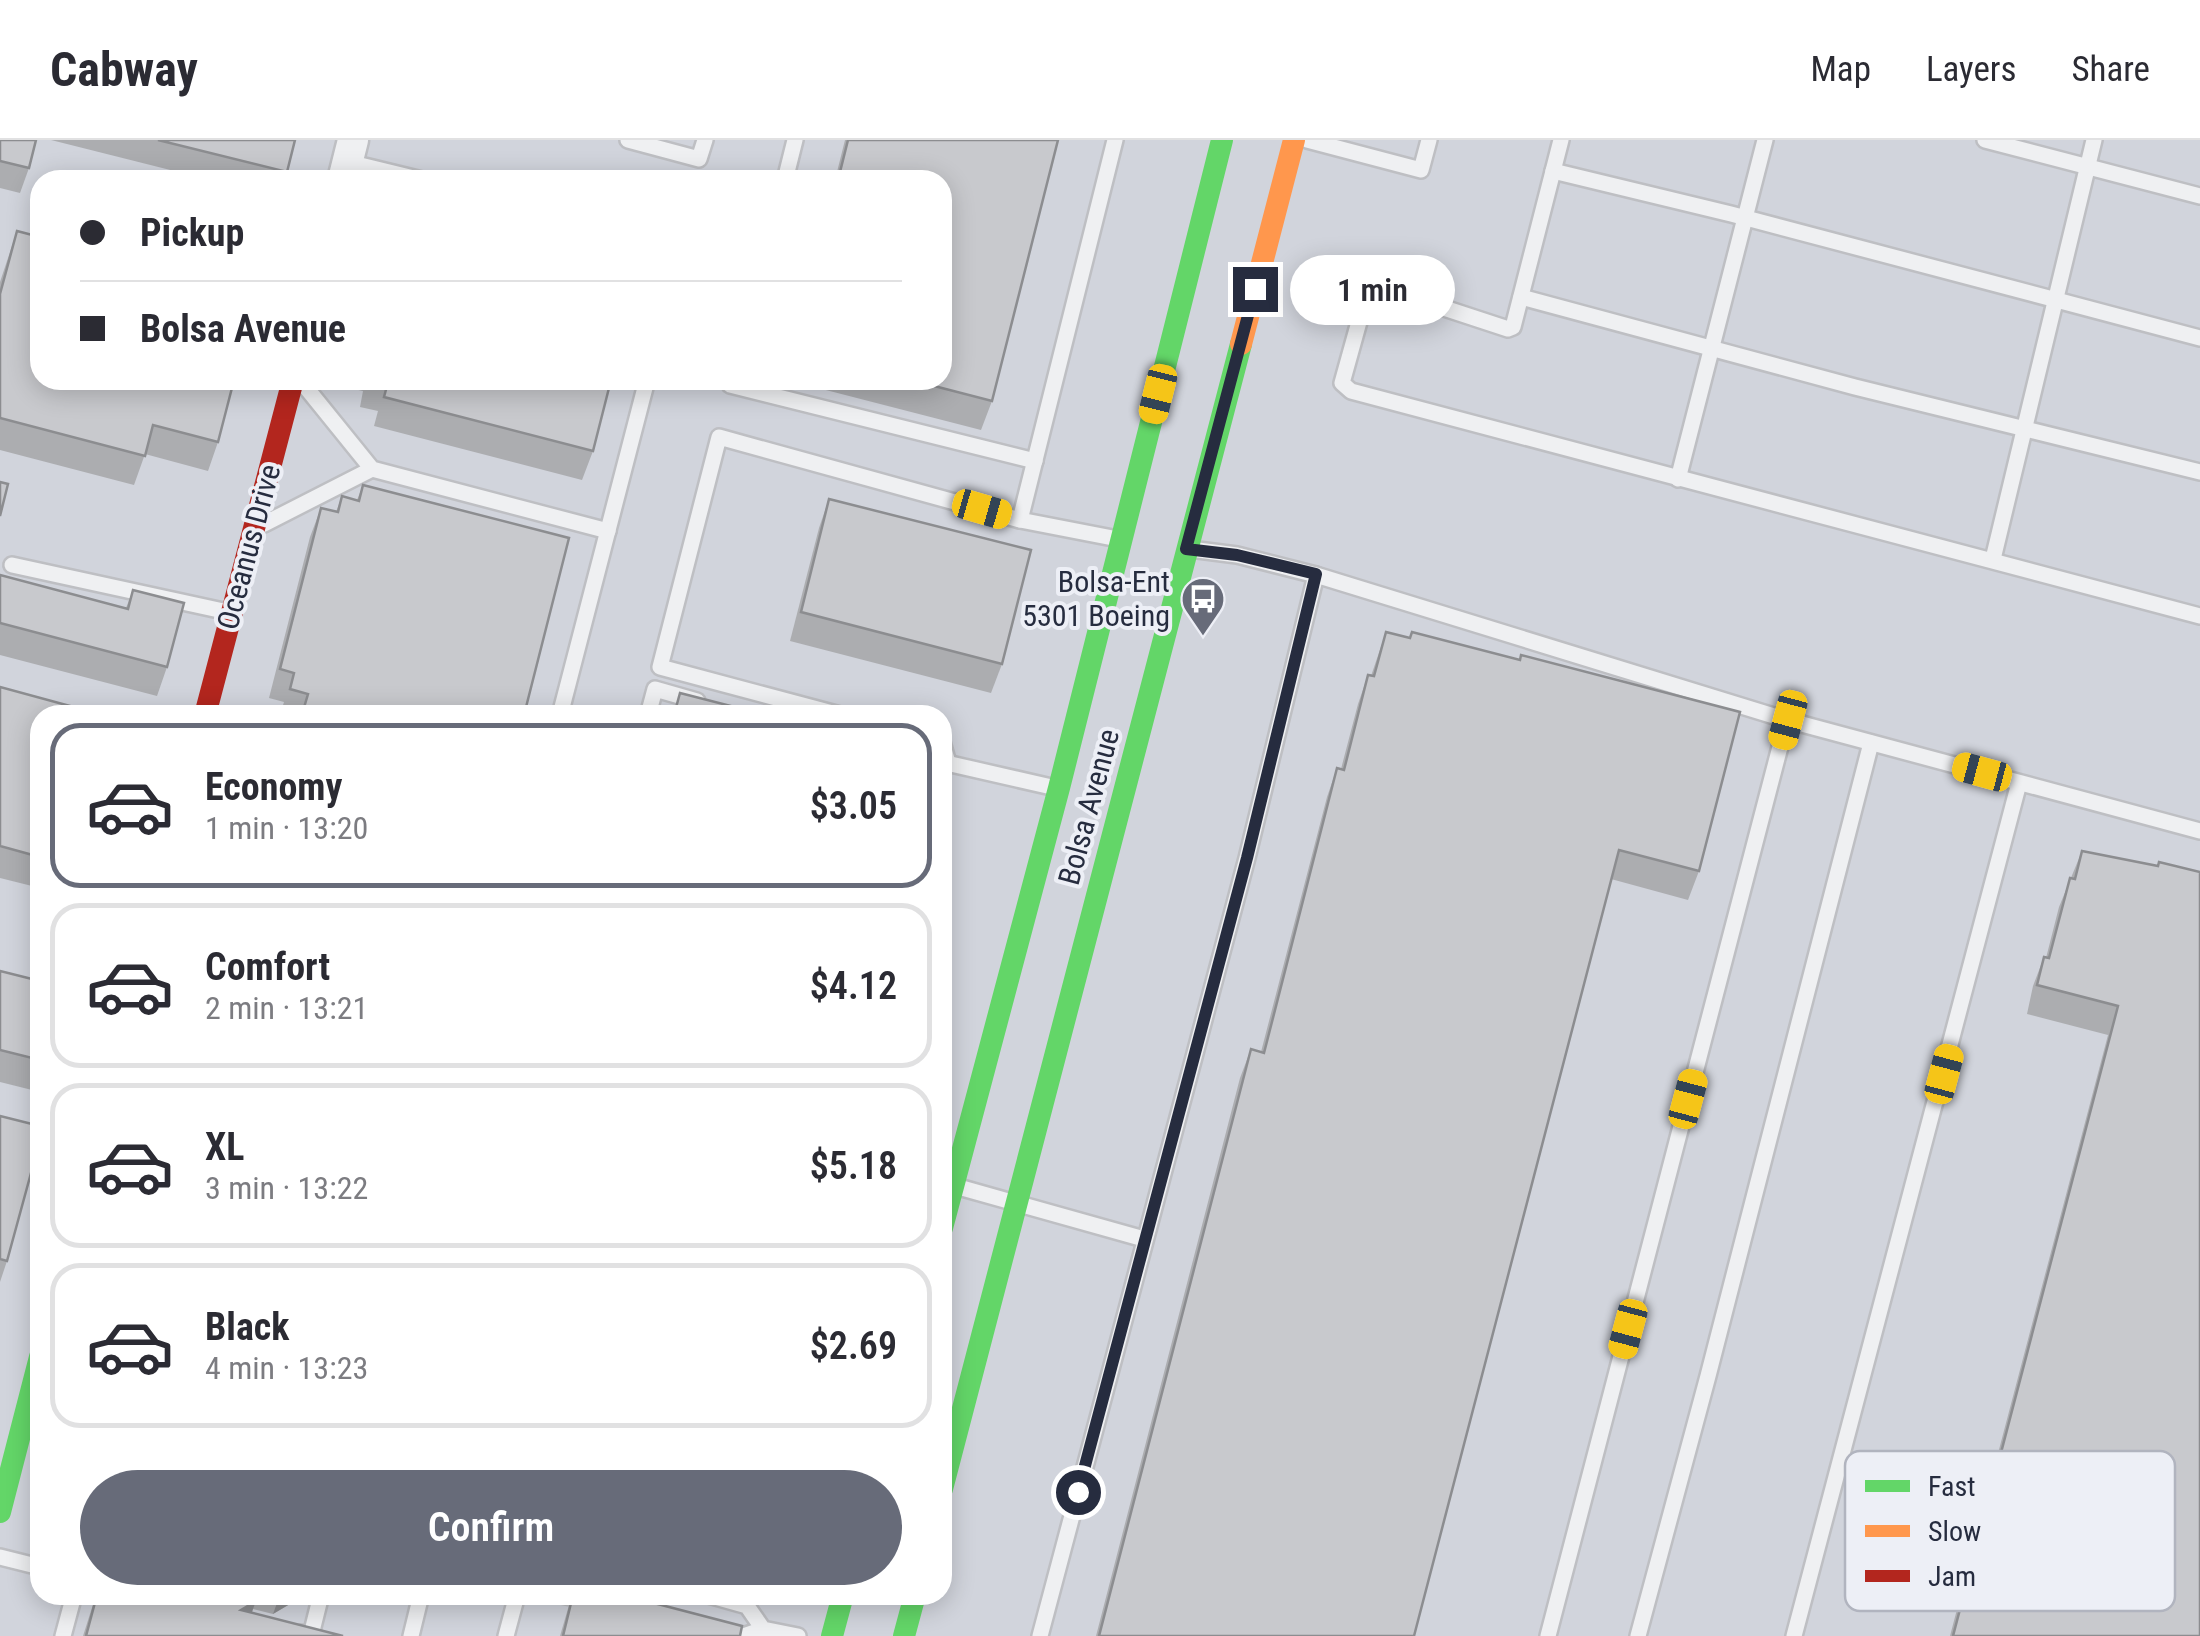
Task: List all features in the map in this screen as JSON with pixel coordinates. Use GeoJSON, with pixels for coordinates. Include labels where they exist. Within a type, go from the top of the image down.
{"type":"FeatureCollection","features":[{"type":"Feature","properties":{"kind":"main road","name":"Bolsa Avenue"},"geometry":{"type":"LineString","coordinates":[[952,1170],[1130,541],[1222,140]]}},
{"type":"Feature","properties":{"kind":"main road","name":"Bolsa Avenue"},"geometry":{"type":"LineString","coordinates":[[952,1450],[1178,548],[1294,140]]}},
{"type":"Feature","properties":{"kind":"main road","name":"Oceanus Drive"},"geometry":{"type":"LineString","coordinates":[[208,705],[293,390]]}},
{"type":"Feature","properties":{"kind":"main road"},"geometry":{"type":"LineString","coordinates":[[0,1512],[10,1435],[30,1382]]}},
{"type":"Feature","properties":{"kind":"main road"},"geometry":{"type":"LineString","coordinates":[[832,1636],[840,1605]]}},
{"type":"Feature","properties":{"kind":"main road"},"geometry":{"type":"LineString","coordinates":[[904,1636],[912,1605]]}},
{"type":"Feature","properties":{"kind":"lane"},"geometry":{"type":"LineString","coordinates":[[628,140],[700,160],[705,140]]}},
{"type":"Feature","properties":{"kind":"lane"},"geometry":{"type":"LineString","coordinates":[[788,170],[795,140]]}},
{"type":"Feature","properties":{"kind":"lane"},"geometry":{"type":"LineString","coordinates":[[1020,520],[1115,140]]}},
{"type":"Feature","properties":{"kind":"lane"},"geometry":{"type":"LineString","coordinates":[[1308,140],[1421,170],[1429,140]]}},
{"type":"Feature","properties":{"kind":"lane"},"geometry":{"type":"LineString","coordinates":[[1561,140],[1514,327],[1508,329],[1374,284],[1367,293],[1342,383],[1351,391],[2200,616]]}},
{"type":"Feature","properties":{"kind":"lane"},"geometry":{"type":"LineString","coordinates":[[1678,479],[1764,140]]}},
{"type":"Feature","properties":{"kind":"lane"},"geometry":{"type":"LineString","coordinates":[[1985,140],[2200,196]]}},
{"type":"Feature","properties":{"kind":"lane"},"geometry":{"type":"LineString","coordinates":[[1993,560],[2094,140]]}},
{"type":"Feature","properties":{"kind":"lane"},"geometry":{"type":"LineString","coordinates":[[348,161],[383,170]]}},
{"type":"Feature","properties":{"kind":"lane"},"geometry":{"type":"LineString","coordinates":[[1552,171],[1744,217],[2200,338]]}},
{"type":"Feature","properties":{"kind":"lane"},"geometry":{"type":"LineString","coordinates":[[1521,297],[1710,350],[2200,472]]}},
{"type":"Feature","properties":{"kind":"lane"},"geometry":{"type":"LineString","coordinates":[[305,390],[372,469],[608,531]]}},
{"type":"Feature","properties":{"kind":"lane"},"geometry":{"type":"LineString","coordinates":[[563,705],[643,390]]}},
{"type":"Feature","properties":{"kind":"lane"},"geometry":{"type":"LineString","coordinates":[[750,390],[1035,461]]}},
{"type":"Feature","properties":{"kind":"lane"},"geometry":{"type":"LineString","coordinates":[[802,705],[660,667],[718,437],[1020,520],[1130,541]]}},
{"type":"Feature","properties":{"kind":"lane"},"geometry":{"type":"LineString","coordinates":[[253,529],[372,469]]}},
{"type":"Feature","properties":{"kind":"lane"},"geometry":{"type":"LineString","coordinates":[[1178,548],[1237,555],[1316,574],[1788,720],[2200,831]]}},
{"type":"Feature","properties":{"kind":"lane"},"geometry":{"type":"LineString","coordinates":[[12,564],[232,612]]}},
{"type":"Feature","properties":{"kind":"lane"},"geometry":{"type":"LineString","coordinates":[[1040,1636],[1247,858],[1316,574]]}},
{"type":"Feature","properties":{"kind":"lane"},"geometry":{"type":"LineString","coordinates":[[651,705],[655,689],[712,705]]}},
{"type":"Feature","properties":{"kind":"lane"},"geometry":{"type":"LineString","coordinates":[[1548,1636],[1788,720]]}},
{"type":"Feature","properties":{"kind":"lane"},"geometry":{"type":"LineString","coordinates":[[1638,1636],[1870,743]]}},
{"type":"Feature","properties":{"kind":"lane"},"geometry":{"type":"LineString","coordinates":[[952,767],[1059,788]]}},
{"type":"Feature","properties":{"kind":"lane"},"geometry":{"type":"LineString","coordinates":[[1794,1636],[2019,782]]}},
{"type":"Feature","properties":{"kind":"lane"},"geometry":{"type":"LineString","coordinates":[[952,1185],[1144,1238]]}},
{"type":"Feature","properties":{"kind":"lane"},"geometry":{"type":"LineString","coordinates":[[0,1557],[30,1564]]}},
{"type":"Feature","properties":{"kind":"lane"},"geometry":{"type":"LineString","coordinates":[[63,1636],[71,1605]]}},
{"type":"Feature","properties":{"kind":"lane"},"geometry":{"type":"LineString","coordinates":[[293,1631],[311,1635],[318,1605]]}},
{"type":"Feature","properties":{"kind":"lane"},"geometry":{"type":"LineString","coordinates":[[411,1636],[419,1605]]}},
{"type":"Feature","properties":{"kind":"lane"},"geometry":{"type":"LineString","coordinates":[[506,1636],[514,1605]]}},
{"type":"Feature","properties":{"kind":"lane"},"geometry":{"type":"LineString","coordinates":[[751,1605],[762,1632]]}},
{"type":"Feature","properties":{"kind":"lane"},"geometry":{"type":"LineString","coordinates":[[743,1636],[762,1632],[798,1636]]}},
{"type":"Feature","properties":{"kind":"shaded area"},"geometry":{"type":"Polygon","coordinates":[[[0,140],[2200,140],[2200,1636],[0,1636],[0,140]]]}},
{"type":"Feature","properties":{"kind":"building"},"geometry":{"type":"Polygon","coordinates":[[[0,140],[36,140],[29,168],[0,161],[0,140]]]}},
{"type":"Feature","properties":{"kind":"building"},"geometry":{"type":"Polygon","coordinates":[[[158,140],[295,140],[288,170],[158,140]]]}},
{"type":"Feature","properties":{"kind":"building"},"geometry":{"type":"Polygon","coordinates":[[[848,140],[1058,140],[992,401],[950,390],[952,170],[840,170],[848,140]]]}},
{"type":"Feature","properties":{"kind":"building"},"geometry":{"type":"Polygon","coordinates":[[[17,231],[30,234],[30,390],[231,390],[218,442],[153,425],[145,456],[0,418],[0,294],[17,231]]]}},
{"type":"Feature","properties":{"kind":"building"},"geometry":{"type":"Polygon","coordinates":[[[386,390],[608,390],[593,451],[384,397],[386,390]]]}},
{"type":"Feature","properties":{"kind":"building"},"geometry":{"type":"Polygon","coordinates":[[[0,482],[8,484],[0,516],[0,482]]]}},
{"type":"Feature","properties":{"kind":"building"},"geometry":{"type":"Polygon","coordinates":[[[363,485],[569,538],[527,705],[305,705],[308,694],[290,689],[294,673],[280,669],[321,508],[338,512],[342,496],[359,501],[363,485]]]}},
{"type":"Feature","properties":{"kind":"building"},"geometry":{"type":"Polygon","coordinates":[[[829,499],[1031,550],[1002,664],[801,612],[829,499]]]}},
{"type":"Feature","properties":{"kind":"building"},"geometry":{"type":"Polygon","coordinates":[[[0,575],[128,609],[133,590],[184,603],[167,667],[0,623],[0,575]]]}},
{"type":"Feature","properties":{"kind":"building"},"geometry":{"type":"Polygon","coordinates":[[[1386,632],[1410,638],[1412,632],[1520,660],[1521,655],[1740,712],[1699,871],[1619,850],[1414,1636],[1099,1636],[1251,1049],[1264,1053],[1337,768],[1344,770],[1368,675],[1374,676],[1386,632]]]}},
{"type":"Feature","properties":{"kind":"building"},"geometry":{"type":"Polygon","coordinates":[[[0,687],[66,705],[30,705],[30,854],[0,846],[0,687]]]}},
{"type":"Feature","properties":{"kind":"building"},"geometry":{"type":"Polygon","coordinates":[[[680,693],[727,705],[677,705],[680,693]]]}},
{"type":"Feature","properties":{"kind":"building"},"geometry":{"type":"Polygon","coordinates":[[[2082,851],[2200,872],[2200,1636],[1953,1636],[1960,1611],[2175,1611],[2175,1451],[2001,1451],[2118,1006],[2037,985],[2044,957],[2049,958],[2070,878],[2075,879],[2082,851]]]}},
{"type":"Feature","properties":{"kind":"building"},"geometry":{"type":"Polygon","coordinates":[[[0,971],[30,978],[30,1058],[0,1050],[0,971]]]}},
{"type":"Feature","properties":{"kind":"building"},"geometry":{"type":"Polygon","coordinates":[[[0,1116],[30,1124],[30,1177],[7,1261],[0,1259],[0,1116]]]}},
{"type":"Feature","properties":{"kind":"building"},"geometry":{"type":"Polygon","coordinates":[[[94,1605],[249,1605],[241,1610],[343,1636],[86,1636],[94,1605]]]}},
{"type":"Feature","properties":{"kind":"building"},"geometry":{"type":"Polygon","coordinates":[[[571,1605],[661,1605],[742,1626],[740,1636],[563,1636],[571,1605]]]}},
{"type":"Feature","properties":{"kind":"traffic: fast"},"geometry":{"type":"LineString","coordinates":[[952,1190],[1059,788],[1222,140]]}},
{"type":"Feature","properties":{"kind":"traffic: fast"},"geometry":{"type":"LineString","coordinates":[[952,1451],[1241,344]]}},
{"type":"Feature","properties":{"kind":"traffic: fast"},"geometry":{"type":"LineString","coordinates":[[0,1512],[30,1396]]}},
{"type":"Feature","properties":{"kind":"traffic: fast"},"geometry":{"type":"LineString","coordinates":[[832,1636],[840,1605]]}},
{"type":"Feature","properties":{"kind":"traffic: fast"},"geometry":{"type":"LineString","coordinates":[[904,1636],[912,1605]]}},
{"type":"Feature","properties":{"kind":"traffic: slow"},"geometry":{"type":"LineString","coordinates":[[1241,344],[1294,140]]}},
{"type":"Feature","properties":{"kind":"traffic: jam"},"geometry":{"type":"LineString","coordinates":[[208,705],[290,390]]}},
{"type":"Feature","properties":{"kind":"place","name":"Bolsa-Ent 5301 Boeing"},"geometry":{"type":"Point","coordinates":[1203,637]}},
{"type":"Feature","properties":{"kind":"route"},"geometry":{"type":"LineString","coordinates":[[1078,1492],[1247,858],[1316,574],[1237,555],[1186,549],[1255,289]]}}]}
